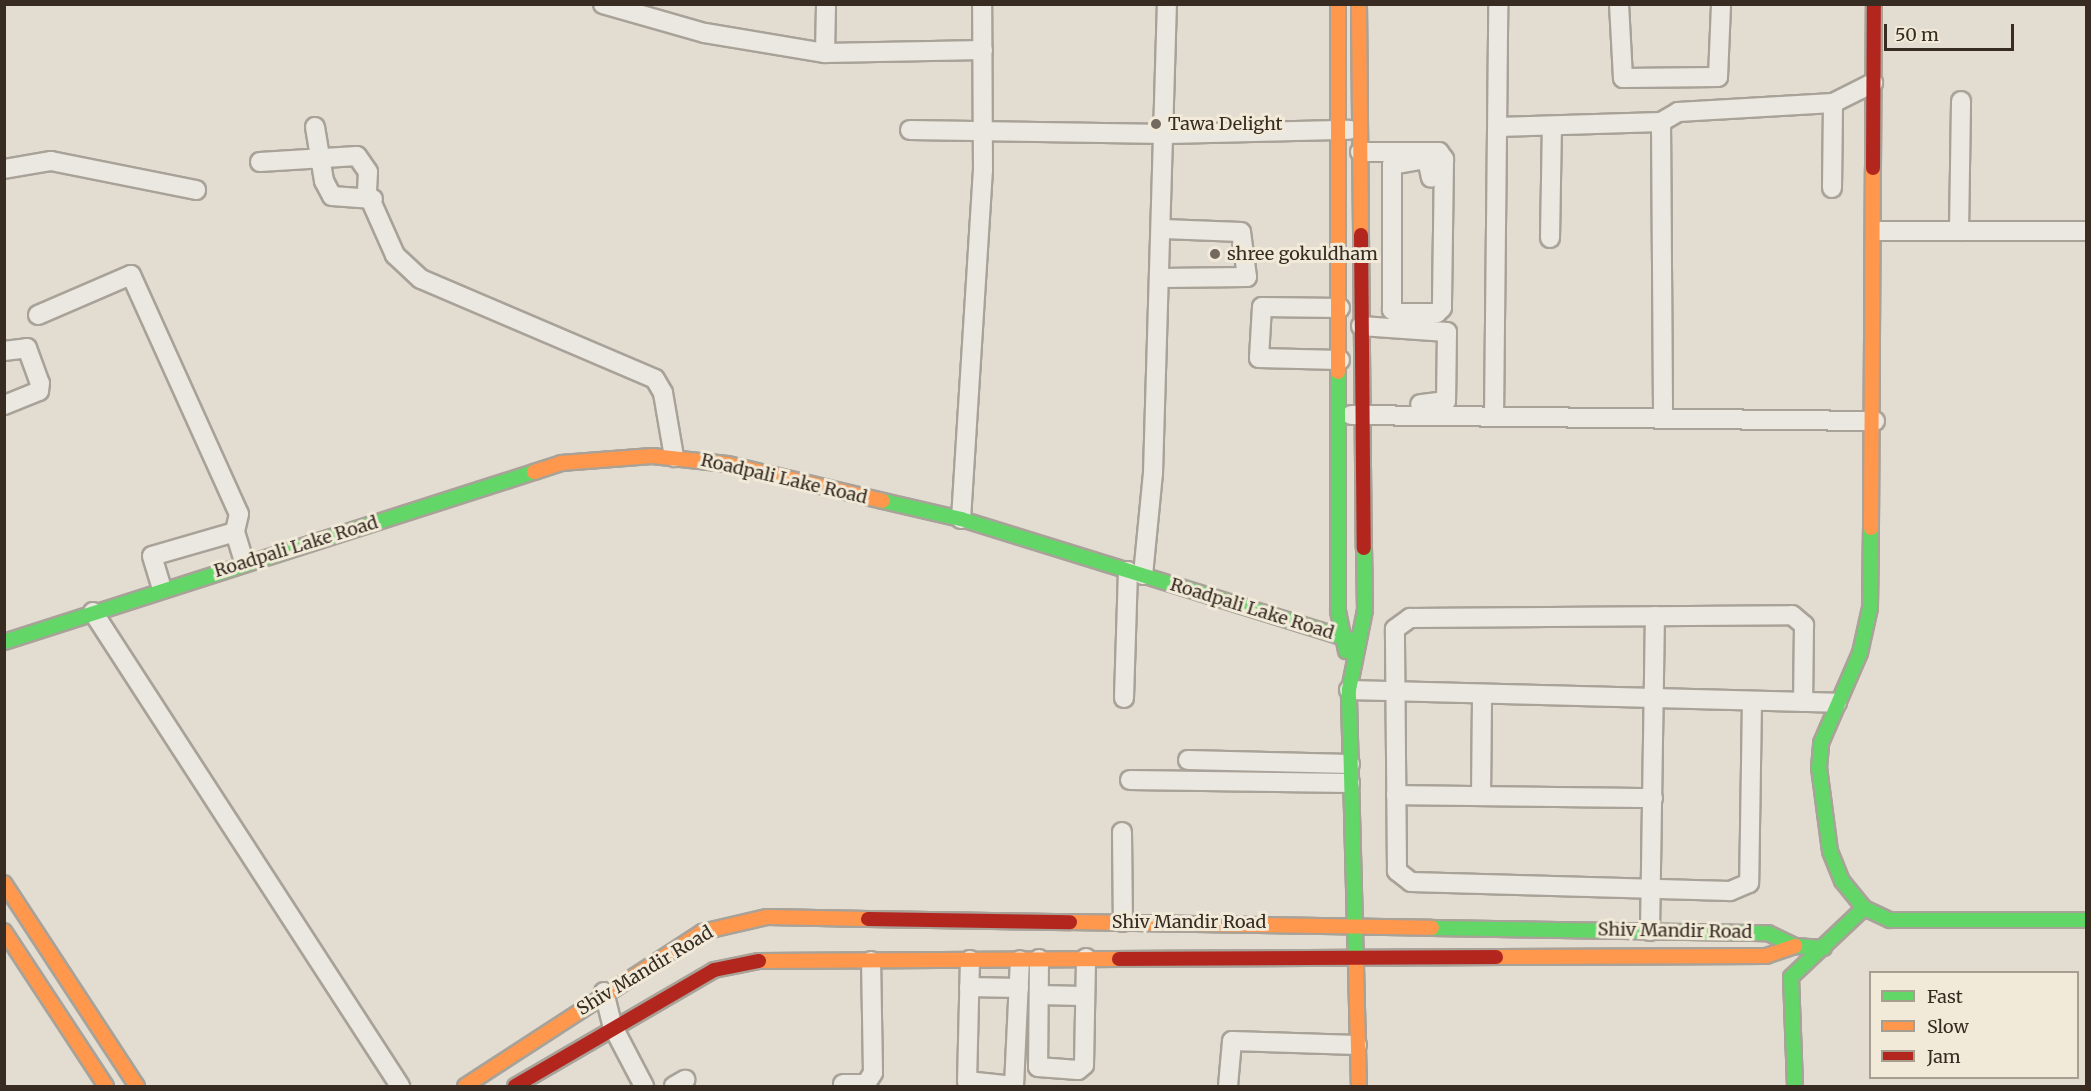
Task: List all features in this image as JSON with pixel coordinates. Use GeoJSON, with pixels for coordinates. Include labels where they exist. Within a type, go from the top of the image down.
{"type":"FeatureCollection","features":[{"type":"Feature","properties":{"kind":"street"},"geometry":{"type":"LineString","coordinates":[[603,4],[705,33],[825,53],[983,50]]}},
{"type":"Feature","properties":{"kind":"street"},"geometry":{"type":"LineString","coordinates":[[825,53],[826,4]]}},
{"type":"Feature","properties":{"kind":"street"},"geometry":{"type":"LineString","coordinates":[[960,519],[983,134],[982,4]]}},
{"type":"Feature","properties":{"kind":"street"},"geometry":{"type":"LineString","coordinates":[[1124,698],[1161,278],[1167,134],[1167,4]]}},
{"type":"Feature","properties":{"kind":"street"},"geometry":{"type":"LineString","coordinates":[[1338,4],[1342,637],[1350,666]]}},
{"type":"Feature","properties":{"kind":"street"},"geometry":{"type":"LineString","coordinates":[[1359,4],[1361,409],[1365,610],[1350,666],[1349,690],[1352,959],[1359,1086]]}},
{"type":"Feature","properties":{"kind":"street"},"geometry":{"type":"LineString","coordinates":[[1494,417],[1498,4]]}},
{"type":"Feature","properties":{"kind":"street"},"geometry":{"type":"LineString","coordinates":[[1619,4],[1623,78],[1718,77],[1721,4]]}},
{"type":"Feature","properties":{"kind":"street"},"geometry":{"type":"LineString","coordinates":[[1874,4],[1875,421],[1870,609],[1860,653],[1821,743],[1821,814],[1842,881],[1864,908],[1890,920],[2086,920]]}},
{"type":"Feature","properties":{"kind":"street"},"geometry":{"type":"LineString","coordinates":[[1498,127],[1661,122],[1678,112],[1833,103],[1873,83]]}},
{"type":"Feature","properties":{"kind":"street"},"geometry":{"type":"LineString","coordinates":[[1959,231],[1960,101]]}},
{"type":"Feature","properties":{"kind":"street"},"geometry":{"type":"LineString","coordinates":[[1832,188],[1833,103]]}},
{"type":"Feature","properties":{"kind":"street"},"geometry":{"type":"LineString","coordinates":[[1661,122],[1663,417]]}},
{"type":"Feature","properties":{"kind":"street"},"geometry":{"type":"LineString","coordinates":[[1550,238],[1552,126]]}},
{"type":"Feature","properties":{"kind":"street"},"geometry":{"type":"LineString","coordinates":[[315,127],[327,153],[332,196],[373,199]]}},
{"type":"Feature","properties":{"kind":"street"},"geometry":{"type":"LineString","coordinates":[[910,130],[983,134],[1167,134],[1360,129]]}},
{"type":"Feature","properties":{"kind":"street"},"geometry":{"type":"LineString","coordinates":[[260,162],[350,148],[363,161],[373,199],[395,255],[421,279],[655,379],[663,393],[674,457]]}},
{"type":"Feature","properties":{"kind":"street"},"geometry":{"type":"LineString","coordinates":[[1360,152],[1439,152],[1444,159],[1443,308],[1437,313],[1397,313],[1392,310],[1392,165],[1426,159],[1431,178]]}},
{"type":"Feature","properties":{"kind":"street"},"geometry":{"type":"LineString","coordinates":[[4,169],[51,161],[196,190]]}},
{"type":"Feature","properties":{"kind":"street"},"geometry":{"type":"LineString","coordinates":[[1161,278],[1247,277],[1241,232],[1163,229]]}},
{"type":"Feature","properties":{"kind":"street"},"geometry":{"type":"LineString","coordinates":[[1875,231],[2086,231]]}},
{"type":"Feature","properties":{"kind":"street"},"geometry":{"type":"LineString","coordinates":[[38,315],[131,275],[239,514],[235,532],[244,562]]}},
{"type":"Feature","properties":{"kind":"street"},"geometry":{"type":"LineString","coordinates":[[1340,309],[1262,307],[1259,358],[1340,360]]}},
{"type":"Feature","properties":{"kind":"street"},"geometry":{"type":"LineString","coordinates":[[1340,415],[1361,409],[1444,404],[1447,332],[1361,326]]}},
{"type":"Feature","properties":{"kind":"street"},"geometry":{"type":"LineString","coordinates":[[4,351],[27,348],[40,383],[39,391],[4,405]]}},
{"type":"Feature","properties":{"kind":"street"},"geometry":{"type":"LineString","coordinates":[[1361,409],[1494,417],[1875,421]]}},
{"type":"Feature","properties":{"kind":"street","name":"Roadpali Lake Road"},"geometry":{"type":"LineString","coordinates":[[9,641],[244,562],[561,463],[674,457],[728,464],[960,519],[1356,641]]}},
{"type":"Feature","properties":{"kind":"street"},"geometry":{"type":"LineString","coordinates":[[162,589],[152,556],[235,532]]}},
{"type":"Feature","properties":{"kind":"street"},"geometry":{"type":"LineString","coordinates":[[93,612],[400,1086]]}},
{"type":"Feature","properties":{"kind":"street"},"geometry":{"type":"LineString","coordinates":[[1752,701],[1749,883],[1730,891],[1411,882],[1397,871],[1395,629],[1410,618],[1792,615],[1804,625],[1803,702]]}},
{"type":"Feature","properties":{"kind":"street"},"geometry":{"type":"LineString","coordinates":[[1650,931],[1655,616]]}},
{"type":"Feature","properties":{"kind":"street"},"geometry":{"type":"LineString","coordinates":[[4,621],[9,641]]}},
{"type":"Feature","properties":{"kind":"street"},"geometry":{"type":"LineString","coordinates":[[1349,690],[1838,703]]}},
{"type":"Feature","properties":{"kind":"street"},"geometry":{"type":"LineString","coordinates":[[1481,796],[1482,694]]}},
{"type":"Feature","properties":{"kind":"street"},"geometry":{"type":"LineString","coordinates":[[1188,760],[1350,764]]}},
{"type":"Feature","properties":{"kind":"street"},"geometry":{"type":"LineString","coordinates":[[1130,780],[1350,783]]}},
{"type":"Feature","properties":{"kind":"street"},"geometry":{"type":"LineString","coordinates":[[1396,795],[1653,798]]}},
{"type":"Feature","properties":{"kind":"street"},"geometry":{"type":"LineString","coordinates":[[1122,832],[1123,922]]}},
{"type":"Feature","properties":{"kind":"street"},"geometry":{"type":"LineString","coordinates":[[4,883],[137,1086]]}},
{"type":"Feature","properties":{"kind":"street"},"geometry":{"type":"LineString","coordinates":[[1795,1086],[1791,977],[1864,908]]}},
{"type":"Feature","properties":{"kind":"street","name":"Shiv Mandir Road"},"geometry":{"type":"LineString","coordinates":[[465,1086],[604,992],[702,932],[767,917],[1768,933],[1795,946]]}},
{"type":"Feature","properties":{"kind":"street"},"geometry":{"type":"LineString","coordinates":[[4,931],[106,1086]]}},
{"type":"Feature","properties":{"kind":"street"},"geometry":{"type":"LineString","coordinates":[[1795,946],[1824,948]]}},
{"type":"Feature","properties":{"kind":"street","name":"Shiv Mandir Road"},"geometry":{"type":"LineString","coordinates":[[515,1086],[613,1027],[729,964],[793,958],[871,961],[1766,956],[1795,946]]}},
{"type":"Feature","properties":{"kind":"street"},"geometry":{"type":"LineString","coordinates":[[1039,959],[1038,1067],[1045,1070],[1078,1070],[1084,1065],[1083,996],[1086,958]]}},
{"type":"Feature","properties":{"kind":"street"},"geometry":{"type":"LineString","coordinates":[[970,960],[967,1081],[1014,1086],[1020,960]]}},
{"type":"Feature","properties":{"kind":"street"},"geometry":{"type":"LineString","coordinates":[[843,1084],[866,1084],[873,1073],[871,961]]}},
{"type":"Feature","properties":{"kind":"street"},"geometry":{"type":"LineString","coordinates":[[969,987],[1019,988]]}},
{"type":"Feature","properties":{"kind":"street"},"geometry":{"type":"LineString","coordinates":[[604,992],[613,1027],[644,1086]]}},
{"type":"Feature","properties":{"kind":"street"},"geometry":{"type":"LineString","coordinates":[[1039,995],[1083,996]]}},
{"type":"Feature","properties":{"kind":"street"},"geometry":{"type":"LineString","coordinates":[[1228,1086],[1232,1041],[1357,1045]]}},
{"type":"Feature","properties":{"kind":"traffic: fast"},"geometry":{"type":"LineString","coordinates":[[1338,372],[1338,611],[1346,651]]}},
{"type":"Feature","properties":{"kind":"traffic: fast"},"geometry":{"type":"LineString","coordinates":[[4,642],[534,472]]}},
{"type":"Feature","properties":{"kind":"traffic: fast"},"geometry":{"type":"LineString","coordinates":[[883,501],[961,519],[1356,641]]}},
{"type":"Feature","properties":{"kind":"traffic: fast"},"geometry":{"type":"LineString","coordinates":[[1864,908],[1842,881],[1830,851],[1819,768],[1821,743],[1860,653],[1870,608],[1871,528]]}},
{"type":"Feature","properties":{"kind":"traffic: fast"},"geometry":{"type":"LineString","coordinates":[[1356,966],[1349,690],[1365,610],[1364,548]]}},
{"type":"Feature","properties":{"kind":"traffic: fast"},"geometry":{"type":"LineString","coordinates":[[1795,1086],[1791,977],[1864,908],[1890,920],[2086,920]]}},
{"type":"Feature","properties":{"kind":"traffic: fast"},"geometry":{"type":"LineString","coordinates":[[1432,928],[1768,933],[1795,946],[1824,948]]}},
{"type":"Feature","properties":{"kind":"traffic: slow"},"geometry":{"type":"LineString","coordinates":[[1338,4],[1338,372]]}},
{"type":"Feature","properties":{"kind":"traffic: slow"},"geometry":{"type":"LineString","coordinates":[[1359,4],[1361,235]]}},
{"type":"Feature","properties":{"kind":"traffic: slow"},"geometry":{"type":"LineString","coordinates":[[1871,528],[1873,168]]}},
{"type":"Feature","properties":{"kind":"traffic: slow"},"geometry":{"type":"LineString","coordinates":[[534,472],[561,463],[652,456],[728,464],[883,501]]}},
{"type":"Feature","properties":{"kind":"traffic: slow"},"geometry":{"type":"LineString","coordinates":[[4,883],[137,1086]]}},
{"type":"Feature","properties":{"kind":"traffic: slow"},"geometry":{"type":"LineString","coordinates":[[465,1086],[702,932],[767,917],[868,919]]}},
{"type":"Feature","properties":{"kind":"traffic: slow"},"geometry":{"type":"LineString","coordinates":[[1070,922],[1432,928]]}},
{"type":"Feature","properties":{"kind":"traffic: slow"},"geometry":{"type":"LineString","coordinates":[[4,931],[106,1086]]}},
{"type":"Feature","properties":{"kind":"traffic: slow"},"geometry":{"type":"LineString","coordinates":[[1496,957],[1766,956],[1795,946]]}},
{"type":"Feature","properties":{"kind":"traffic: slow"},"geometry":{"type":"LineString","coordinates":[[759,961],[1119,959]]}},
{"type":"Feature","properties":{"kind":"traffic: slow"},"geometry":{"type":"LineString","coordinates":[[1356,966],[1359,1086]]}},
{"type":"Feature","properties":{"kind":"traffic: jam"},"geometry":{"type":"LineString","coordinates":[[1873,168],[1874,4]]}},
{"type":"Feature","properties":{"kind":"traffic: jam"},"geometry":{"type":"LineString","coordinates":[[1361,235],[1364,548]]}},
{"type":"Feature","properties":{"kind":"traffic: jam"},"geometry":{"type":"LineString","coordinates":[[868,919],[1070,922]]}},
{"type":"Feature","properties":{"kind":"traffic: jam"},"geometry":{"type":"LineString","coordinates":[[1119,959],[1496,957]]}},
{"type":"Feature","properties":{"kind":"traffic: jam"},"geometry":{"type":"LineString","coordinates":[[515,1086],[714,970],[759,961]]}},
{"type":"Feature","properties":{"kind":"place","name":"Tawa Delight"},"geometry":{"type":"Point","coordinates":[1156,124]}},
{"type":"Feature","properties":{"kind":"place","name":"shree gokuldham"},"geometry":{"type":"Point","coordinates":[1215,254]}}]}
